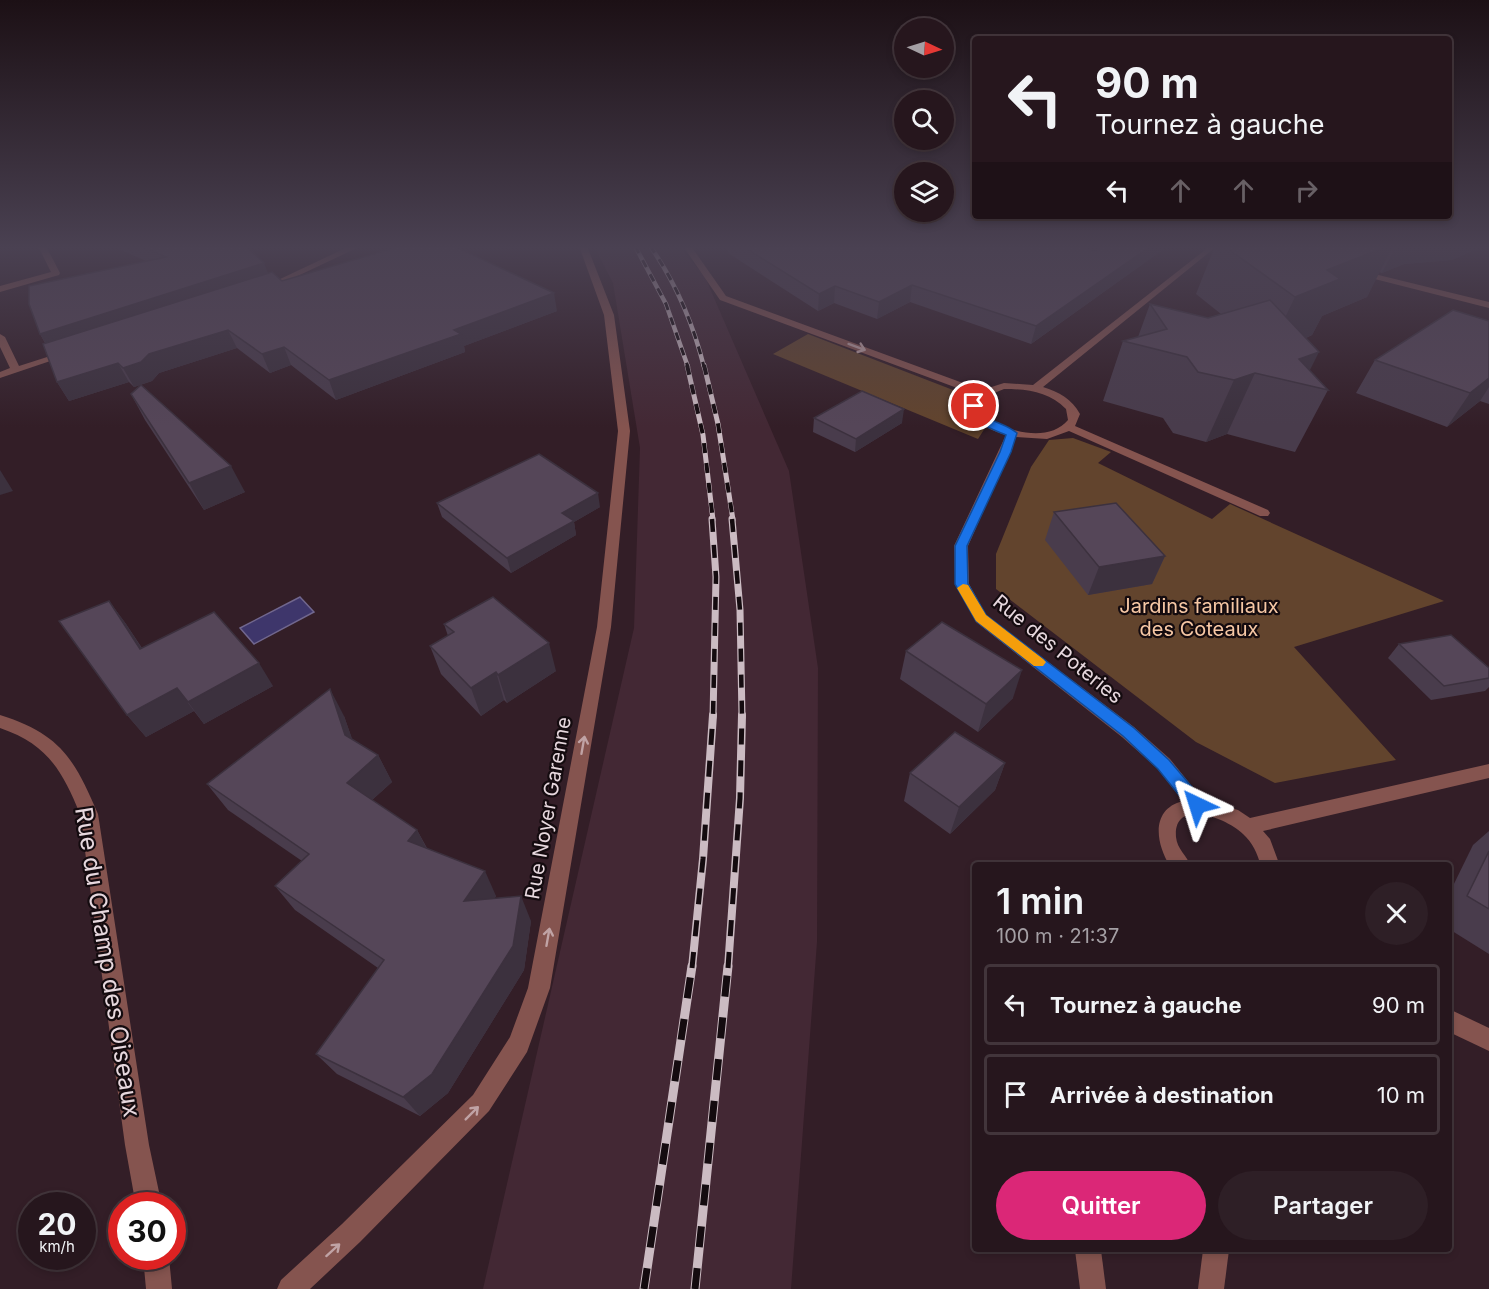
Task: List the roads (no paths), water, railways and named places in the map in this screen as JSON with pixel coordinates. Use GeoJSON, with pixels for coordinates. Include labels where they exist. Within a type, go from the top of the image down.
{"type":"FeatureCollection","features":[{"type":"Feature","properties":{"kind":"street","name":"Rue Noyer Garenne"},"geometry":{"type":"LineString","coordinates":[[290,1289],[351,1233],[481,1104],[519,1044],[539,988],[604,627],[624,431],[609,315],[606,306]]}},
{"type":"Feature","properties":{"kind":"street"},"geometry":{"type":"LineString","coordinates":[[745,306],[981,393]]}},
{"type":"Feature","properties":{"kind":"street"},"geometry":{"type":"LineString","coordinates":[[1035,388],[1140,306]]}},
{"type":"Feature","properties":{"kind":"street"},"geometry":{"type":"LineString","coordinates":[[0,337],[16,370]]}},
{"type":"Feature","properties":{"kind":"street"},"geometry":{"type":"LineString","coordinates":[[0,375],[84,348]]}},
{"type":"Feature","properties":{"kind":"street"},"geometry":{"type":"LineString","coordinates":[[1005,386],[1035,388],[1061,399],[1070,406],[1074,413],[1074,421],[1069,428],[1045,436],[1012,433],[997,429],[977,414],[974,406],[975,399],[981,393],[1005,386]]}},
{"type":"Feature","properties":{"kind":"street"},"geometry":{"type":"LineString","coordinates":[[1069,428],[1264,513]]}},
{"type":"Feature","properties":{"kind":"street","name":"Rue des Poteries"},"geometry":{"type":"LineString","coordinates":[[1012,433],[961,546],[962,584],[969,601],[981,618],[1128,732],[1164,764],[1197,805]]}},
{"type":"Feature","properties":{"kind":"street","name":"Rue du Champ des Oiseaux"},"geometry":{"type":"LineString","coordinates":[[0,721],[35,736],[56,751],[73,773],[89,814],[137,1145],[146,1192]]}},
{"type":"Feature","properties":{"kind":"street"},"geometry":{"type":"LineString","coordinates":[[1250,826],[1489,771]]}},
{"type":"Feature","properties":{"kind":"street"},"geometry":{"type":"LineString","coordinates":[[1175,862],[1166,834],[1167,823],[1173,814],[1197,805],[1224,811],[1250,826],[1262,840],[1270,862]]}},
{"type":"Feature","properties":{"kind":"street"},"geometry":{"type":"LineString","coordinates":[[1452,1022],[1489,1040]]}},
{"type":"Feature","properties":{"kind":"street"},"geometry":{"type":"LineString","coordinates":[[1088,1252],[1093,1289]]}},
{"type":"Feature","properties":{"kind":"street"},"geometry":{"type":"LineString","coordinates":[[1211,1289],[1216,1252]]}},
{"type":"Feature","properties":{"kind":"street"},"geometry":{"type":"LineString","coordinates":[[157,1270],[159,1289]]}},
{"type":"Feature","properties":{"kind":"railway"},"geometry":{"type":"LineString","coordinates":[[667,306],[688,367]]}},
{"type":"Feature","properties":{"kind":"railway"},"geometry":{"type":"LineString","coordinates":[[684,306],[704,367]]}},
{"type":"Feature","properties":{"kind":"railway"},"geometry":{"type":"LineString","coordinates":[[687,365],[703,435],[713,520]]}},
{"type":"Feature","properties":{"kind":"railway"},"geometry":{"type":"LineString","coordinates":[[704,365],[718,424],[733,520]]}},
{"type":"Feature","properties":{"kind":"railway"},"geometry":{"type":"LineString","coordinates":[[712,519],[716,577],[713,717]]}},
{"type":"Feature","properties":{"kind":"railway"},"geometry":{"type":"LineString","coordinates":[[732,519],[740,610],[742,716]]}},
{"type":"Feature","properties":{"kind":"railway"},"geometry":{"type":"LineString","coordinates":[[692,968],[703,859],[713,715]]}},
{"type":"Feature","properties":{"kind":"railway"},"geometry":{"type":"LineString","coordinates":[[728,968],[740,798],[742,716]]}},
{"type":"Feature","properties":{"kind":"railway"},"geometry":{"type":"LineString","coordinates":[[644,1289],[692,966]]}},
{"type":"Feature","properties":{"kind":"railway"},"geometry":{"type":"LineString","coordinates":[[695,1289],[728,966]]}},
{"type":"Feature","properties":{"kind":"park label","name":"Jardins familiaux des Coteaux"},"geometry":{"type":"Point","coordinates":[1199,618]}}]}
